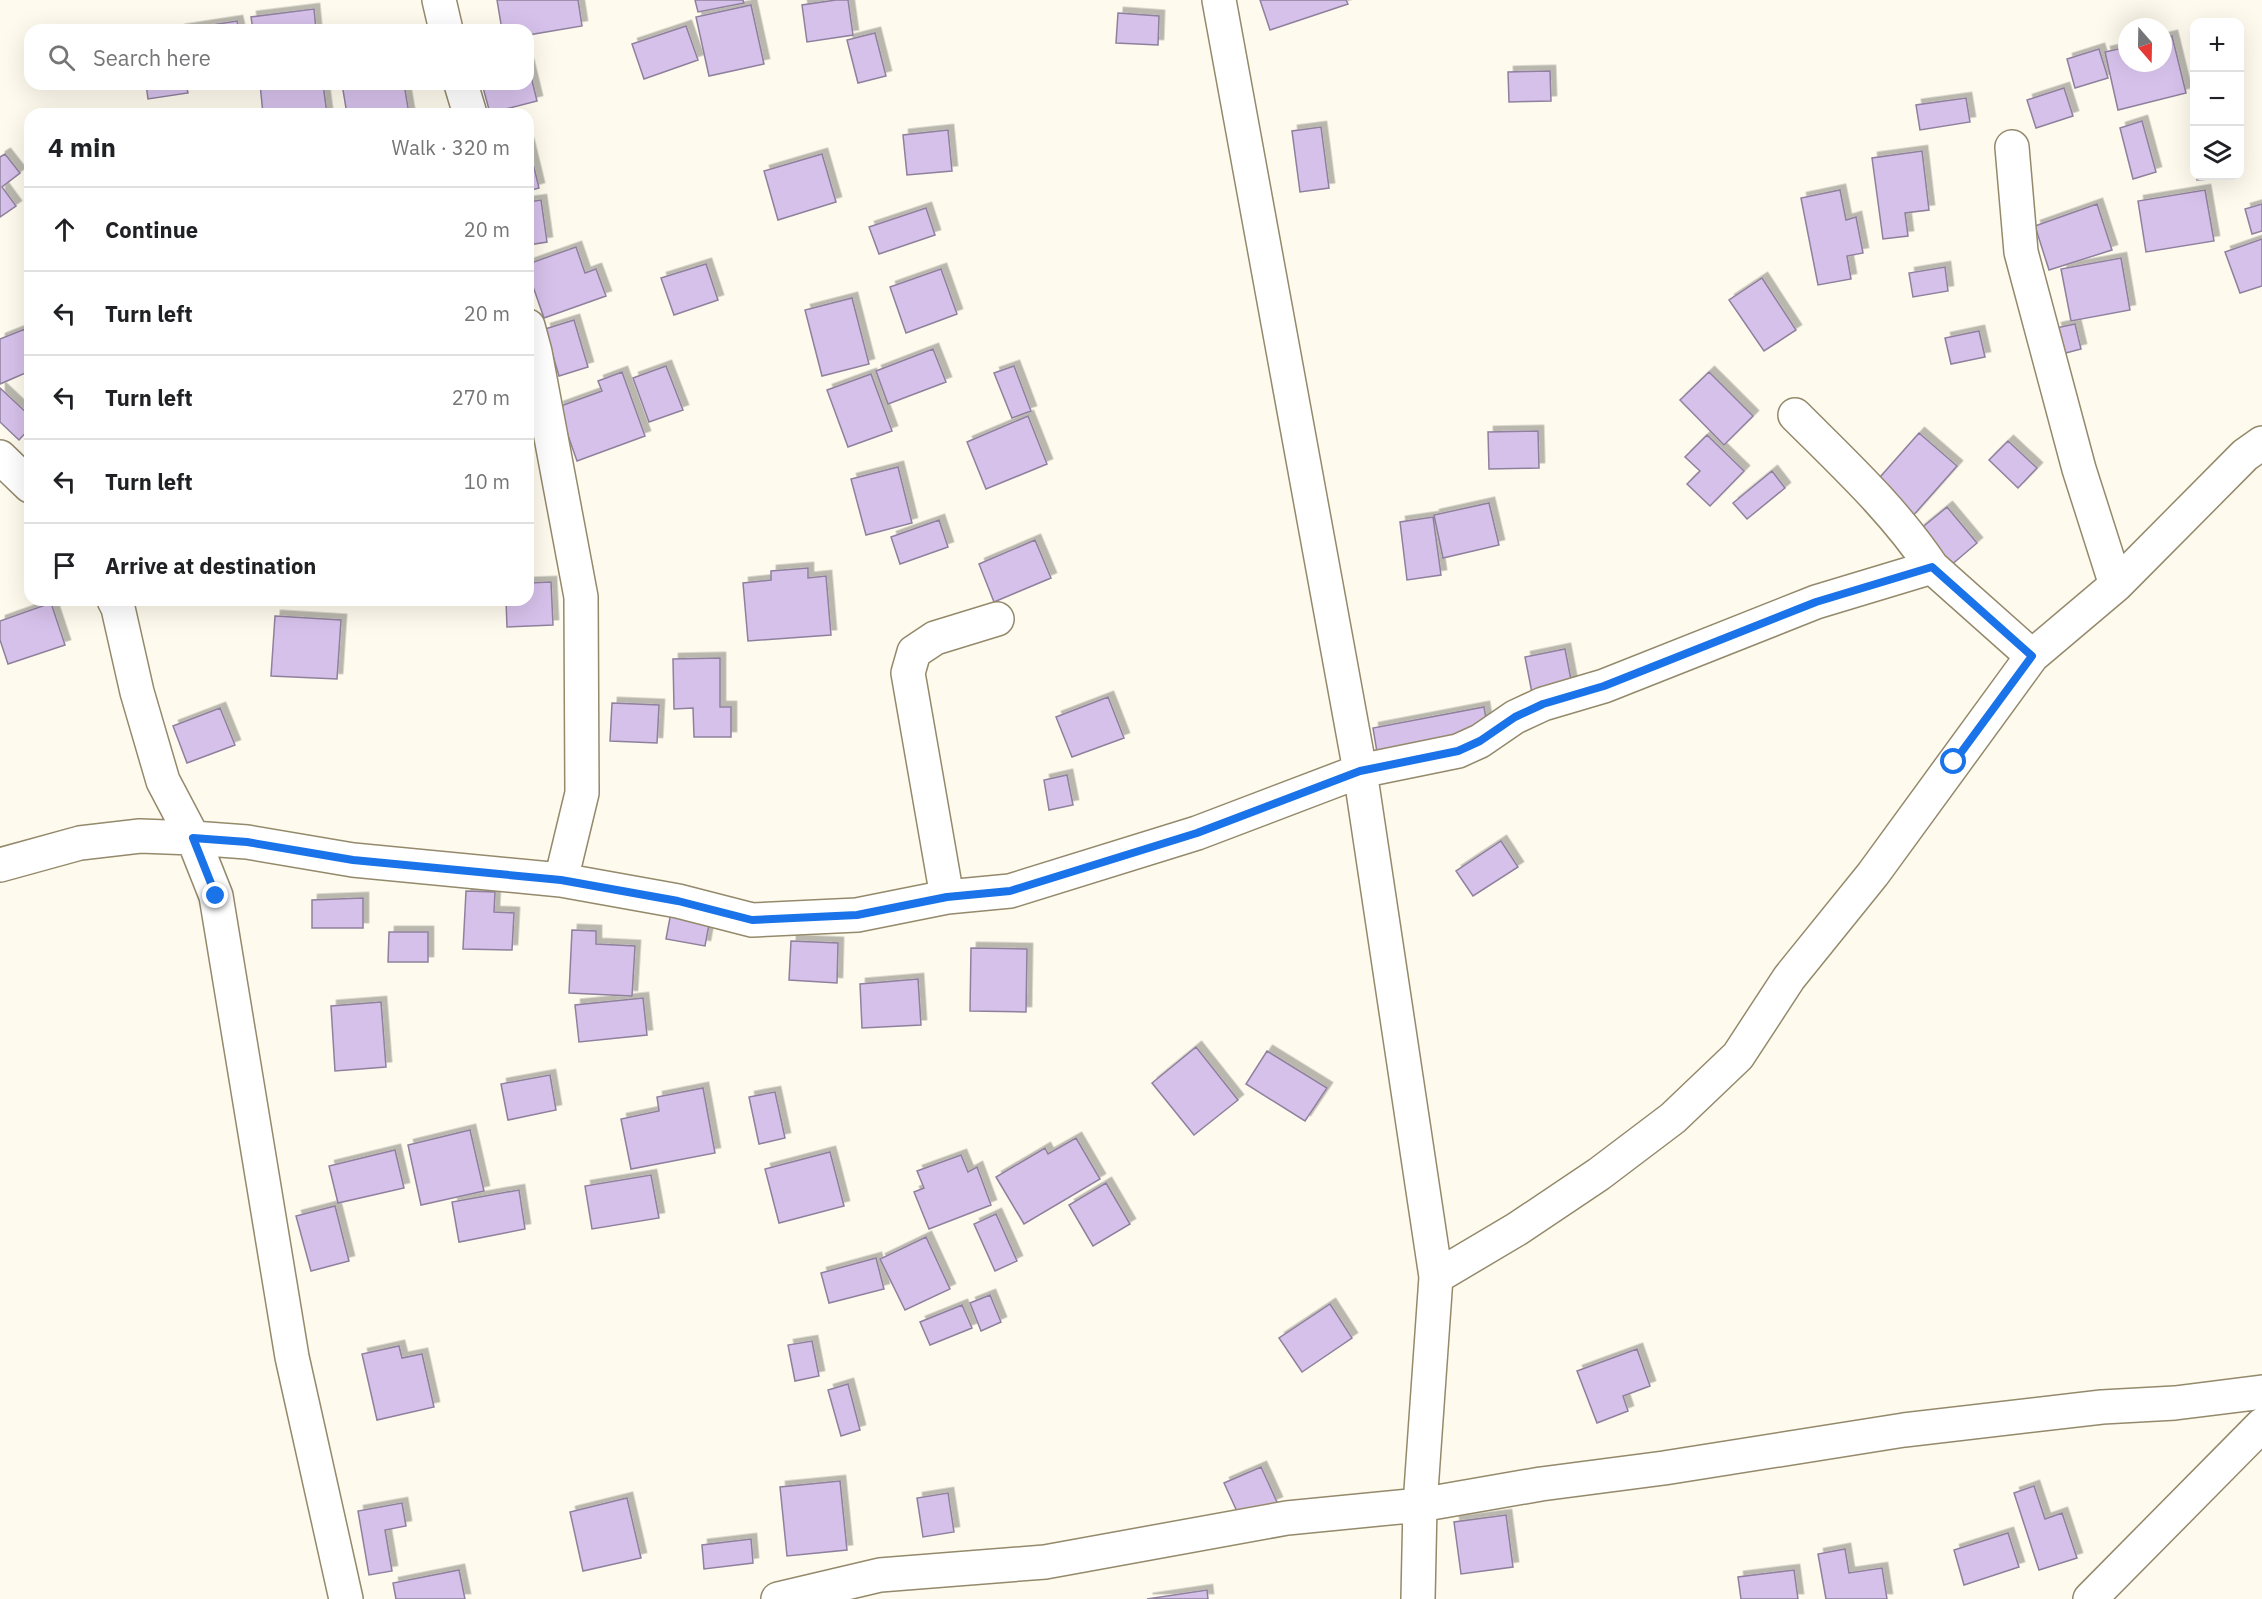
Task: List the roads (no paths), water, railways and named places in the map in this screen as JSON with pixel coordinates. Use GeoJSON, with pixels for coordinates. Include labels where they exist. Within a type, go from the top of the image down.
{"type":"FeatureCollection","features":[{"type":"Feature","properties":{"kind":"street"},"geometry":{"type":"LineString","coordinates":[[439,0],[445,24]]}},
{"type":"Feature","properties":{"kind":"street"},"geometry":{"type":"LineString","coordinates":[[1219,0],[1360,771],[1436,1277],[1420,1505],[1418,1599]]}},
{"type":"Feature","properties":{"kind":"street"},"geometry":{"type":"LineString","coordinates":[[463,90],[468,108]]}},
{"type":"Feature","properties":{"kind":"street"},"geometry":{"type":"LineString","coordinates":[[2012,147],[2021,252],[2079,469],[2116,585]]}},
{"type":"Feature","properties":{"kind":"street"},"geometry":{"type":"LineString","coordinates":[[534,365],[581,597],[582,793],[561,880]]}},
{"type":"Feature","properties":{"kind":"street"},"geometry":{"type":"LineString","coordinates":[[1795,415],[1853,473],[1906,531],[1932,567],[2032,656]]}},
{"type":"Feature","properties":{"kind":"street"},"geometry":{"type":"LineString","coordinates":[[1436,1277],[1517,1229],[1599,1174],[1674,1118],[1738,1056],[1789,978],[1873,874],[2032,656],[2116,585],[2246,455],[2262,443]]}},
{"type":"Feature","properties":{"kind":"street"},"geometry":{"type":"LineString","coordinates":[[0,457],[24,480]]}},
{"type":"Feature","properties":{"kind":"street"},"geometry":{"type":"LineString","coordinates":[[0,865],[80,843],[140,836],[193,838],[247,842],[353,860],[561,880],[678,901],[752,920],[857,915],[947,897],[1010,891],[1197,833],[1360,771],[1458,751],[1480,741],[1515,717],[1543,704],[1604,686],[1816,602],[1932,567]]}},
{"type":"Feature","properties":{"kind":"street"},"geometry":{"type":"LineString","coordinates":[[117,606],[137,692],[163,780],[193,838],[216,896],[292,1357],[346,1599]]}},
{"type":"Feature","properties":{"kind":"street"},"geometry":{"type":"LineString","coordinates":[[947,897],[908,673],[914,652],[935,638],[997,619]]}},
{"type":"Feature","properties":{"kind":"street"},"geometry":{"type":"LineString","coordinates":[[778,1599],[880,1575],[1045,1562],[1287,1518],[1420,1505],[1541,1484],[1664,1468],[1904,1430],[2102,1407],[2175,1403],[2262,1392]]}},
{"type":"Feature","properties":{"kind":"street"},"geometry":{"type":"LineString","coordinates":[[2090,1599],[2262,1425]]}}]}
